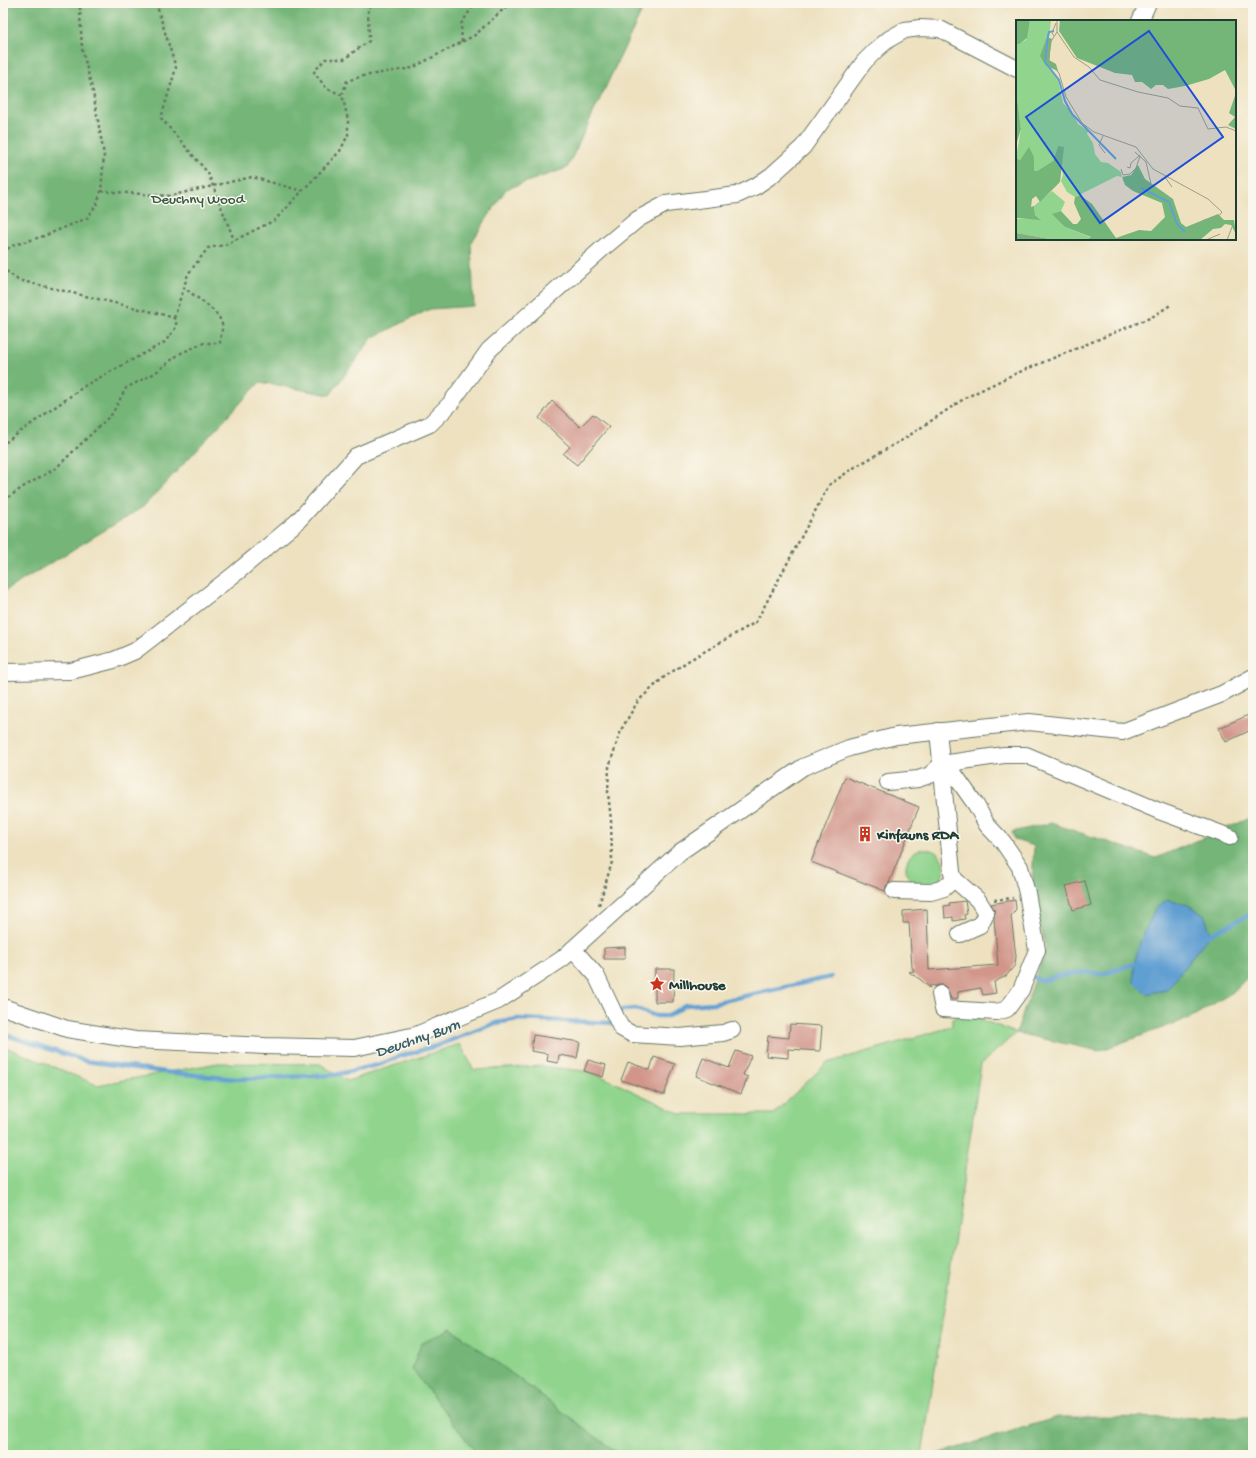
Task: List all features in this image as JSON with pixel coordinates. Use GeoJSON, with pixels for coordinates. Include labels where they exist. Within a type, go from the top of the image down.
{"type":"FeatureCollection","features":[{"type":"Feature","properties":{"kind":"street"},"geometry":{"type":"LineString","coordinates":[[1140,20],[1148,3]]}},
{"type":"Feature","properties":{"kind":"street"},"geometry":{"type":"LineString","coordinates":[[3,672],[71,671],[114,660],[135,651],[236,573],[297,522],[356,456],[430,424],[450,404],[489,350],[603,248],[638,219],[666,204],[737,195],[756,186],[772,175],[803,147],[864,62],[889,39],[905,30],[920,28],[940,29],[1016,67]]}},
{"type":"Feature","properties":{"kind":"street"},"geometry":{"type":"LineString","coordinates":[[3,1007],[67,1029],[135,1040],[265,1046],[354,1048],[416,1035],[498,1001],[562,959],[680,852],[804,767],[849,748],[896,736],[938,731],[1029,722],[1122,732],[1248,683]]}},
{"type":"Feature","properties":{"kind":"street"},"geometry":{"type":"LineString","coordinates":[[938,731],[952,872],[954,879],[978,900],[986,913],[980,925],[960,934]]}},
{"type":"Feature","properties":{"kind":"street"},"geometry":{"type":"LineString","coordinates":[[888,782],[918,779],[930,775],[942,767],[1004,755],[1026,755],[1159,811],[1230,837]]}},
{"type":"Feature","properties":{"kind":"street"},"geometry":{"type":"LineString","coordinates":[[940,994],[943,1009],[997,1012],[1007,1009],[1021,990],[1037,950],[1027,893],[1020,867],[1003,842],[987,825],[976,805],[952,772],[942,767]]}},
{"type":"Feature","properties":{"kind":"street"},"geometry":{"type":"LineString","coordinates":[[894,891],[931,892],[944,888],[954,879]]}},
{"type":"Feature","properties":{"kind":"street"},"geometry":{"type":"LineString","coordinates":[[573,949],[596,975],[621,1028],[632,1034],[680,1037],[723,1033],[732,1030]]}},
{"type":"Feature","properties":{"kind":"path"},"geometry":{"type":"LineString","coordinates":[[3,253],[11,246],[44,236],[87,218],[97,204],[101,191],[104,155],[93,92],[82,49],[80,3]]}},
{"type":"Feature","properties":{"kind":"path"},"geometry":{"type":"LineString","coordinates":[[156,3],[176,68],[161,118],[208,173],[234,240]]}},
{"type":"Feature","properties":{"kind":"path"},"geometry":{"type":"LineString","coordinates":[[342,95],[326,88],[314,72],[325,59],[344,59],[369,41],[368,9],[373,3]]}},
{"type":"Feature","properties":{"kind":"path"},"geometry":{"type":"LineString","coordinates":[[462,42],[461,24],[475,3]]}},
{"type":"Feature","properties":{"kind":"path"},"geometry":{"type":"LineString","coordinates":[[3,444],[86,385],[165,342],[177,326],[174,318],[188,274],[208,248],[225,245],[275,220],[340,152],[348,135],[348,120],[342,95],[347,81],[364,76],[412,68],[475,35],[510,3]]}},
{"type":"Feature","properties":{"kind":"path"},"geometry":{"type":"LineString","coordinates":[[101,191],[169,196],[252,176],[302,191]]}},
{"type":"Feature","properties":{"kind":"path"},"geometry":{"type":"LineString","coordinates":[[3,266],[5,270],[18,280],[174,318]]}},
{"type":"Feature","properties":{"kind":"path"},"geometry":{"type":"LineString","coordinates":[[3,501],[23,486],[56,468],[112,414],[126,388],[155,373],[180,354],[204,343],[220,343],[222,324],[213,310],[184,287]]}},
{"type":"Feature","properties":{"kind":"path"},"geometry":{"type":"LineString","coordinates":[[592,931],[601,894],[612,862],[611,820],[608,793],[609,767],[621,730],[638,701],[663,678],[688,661],[756,622],[829,485],[855,467],[904,439],[965,398],[1010,376],[1152,318],[1172,304]]}},
{"type":"Feature","properties":{"kind":"path"},"geometry":{"type":"LineString","coordinates":[[1000,899],[1015,897]]}},
{"type":"Feature","properties":{"kind":"green space","name":"Deuchny Wood"},"geometry":{"type":"Polygon","coordinates":[[[3,3],[644,3],[640,15],[567,168],[506,189],[471,243],[474,306],[430,309],[372,338],[330,395],[260,382],[143,507],[3,592],[3,3]]]}},
{"type":"Feature","properties":{"kind":"green space"},"geometry":{"type":"Polygon","coordinates":[[[1253,817],[1253,972],[1233,992],[1190,1018],[1099,1051],[1016,1033],[1046,948],[1036,909],[1032,885],[1034,846],[1015,840],[1012,832],[1051,823],[1156,858],[1253,817]]]}},
{"type":"Feature","properties":{"kind":"green space"},"geometry":{"type":"Polygon","coordinates":[[[921,849],[929,849],[936,852],[941,857],[944,868],[941,879],[936,884],[929,887],[921,887],[914,884],[909,879],[906,872],[906,864],[909,857],[914,852],[921,849]]]}},
{"type":"Feature","properties":{"kind":"green space"},"geometry":{"type":"Polygon","coordinates":[[[967,1014],[1016,1033],[981,1064],[922,1455],[620,1455],[451,1328],[412,1369],[478,1455],[3,1455],[3,1046],[97,1085],[218,1063],[320,1064],[347,1081],[460,1044],[474,1070],[541,1066],[584,1071],[603,1077],[681,1114],[773,1114],[827,1063],[951,1027],[953,1018],[967,1014]]]}},
{"type":"Feature","properties":{"kind":"green space"},"geometry":{"type":"Polygon","coordinates":[[[451,1328],[620,1455],[478,1455],[412,1369],[421,1344],[451,1328]]]}},
{"type":"Feature","properties":{"kind":"green space"},"geometry":{"type":"Polygon","coordinates":[[[1058,1417],[1253,1418],[1253,1455],[934,1455],[1058,1417]]]}},
{"type":"Feature","properties":{"kind":"water"},"geometry":{"type":"Polygon","coordinates":[[[1167,900],[1188,905],[1204,914],[1211,934],[1167,990],[1146,994],[1134,982],[1134,964],[1140,942],[1155,909],[1167,900]]]}},
{"type":"Feature","properties":{"kind":"building"},"geometry":{"type":"Polygon","coordinates":[[[552,401],[580,427],[593,414],[609,427],[577,465],[563,454],[570,447],[539,418],[552,401]]]}},
{"type":"Feature","properties":{"kind":"building"},"geometry":{"type":"Polygon","coordinates":[[[1253,713],[1253,729],[1226,742],[1219,728],[1253,713]]]}},
{"type":"Feature","properties":{"kind":"building","name":"Kinfauns RDA"},"geometry":{"type":"Polygon","coordinates":[[[845,777],[919,807],[885,891],[811,862],[845,777]]]}},
{"type":"Feature","properties":{"kind":"building"},"geometry":{"type":"Polygon","coordinates":[[[1085,881],[1091,905],[1073,910],[1066,886],[1085,881]]]}},
{"type":"Feature","properties":{"kind":"building"},"geometry":{"type":"Polygon","coordinates":[[[1015,900],[1016,909],[1011,916],[1016,956],[1015,965],[1006,976],[994,982],[996,993],[983,995],[981,988],[958,992],[958,998],[951,999],[947,988],[943,985],[930,985],[930,988],[909,972],[914,971],[912,967],[909,923],[903,923],[903,911],[927,909],[929,970],[998,965],[994,918],[995,912],[991,904],[1015,900]]]}},
{"type":"Feature","properties":{"kind":"building"},"geometry":{"type":"Polygon","coordinates":[[[965,901],[967,914],[964,915],[965,919],[953,921],[953,917],[945,918],[944,906],[950,905],[949,903],[965,901]]]}},
{"type":"Feature","properties":{"kind":"building"},"geometry":{"type":"Polygon","coordinates":[[[625,947],[625,959],[604,959],[604,948],[625,947]]]}},
{"type":"Feature","properties":{"kind":"building"},"geometry":{"type":"Polygon","coordinates":[[[655,969],[674,969],[673,1002],[655,1002],[655,969]]]}},
{"type":"Feature","properties":{"kind":"building"},"geometry":{"type":"Polygon","coordinates":[[[790,1024],[822,1026],[820,1051],[788,1049],[788,1058],[766,1056],[768,1036],[789,1038],[790,1024]]]}},
{"type":"Feature","properties":{"kind":"building"},"geometry":{"type":"Polygon","coordinates":[[[533,1035],[580,1042],[577,1058],[559,1055],[558,1063],[547,1061],[548,1054],[531,1051],[533,1035]]]}},
{"type":"Feature","properties":{"kind":"building"},"geometry":{"type":"Polygon","coordinates":[[[736,1051],[751,1056],[743,1075],[748,1077],[741,1094],[696,1076],[703,1058],[729,1068],[736,1051]]]}},
{"type":"Feature","properties":{"kind":"building"},"geometry":{"type":"Polygon","coordinates":[[[654,1057],[675,1064],[664,1095],[621,1080],[628,1062],[650,1070],[654,1057]]]}},
{"type":"Feature","properties":{"kind":"building"},"geometry":{"type":"Polygon","coordinates":[[[588,1060],[606,1065],[603,1077],[584,1071],[588,1060]]]}},
{"type":"Feature","properties":{"kind":"waterway","name":"Deuchny Burn"},"geometry":{"type":"LineString","coordinates":[[1207,936],[1253,913]]}},
{"type":"Feature","properties":{"kind":"waterway"},"geometry":{"type":"LineString","coordinates":[[1031,976],[1042,981],[1057,976],[1087,972],[1102,974],[1134,964]]}},
{"type":"Feature","properties":{"kind":"waterway","name":"Deuchny Burn"},"geometry":{"type":"LineString","coordinates":[[618,1015],[622,1010],[636,1009],[656,1016],[668,1016],[685,1005],[713,1003],[831,977]]}},
{"type":"Feature","properties":{"kind":"waterway","name":"Deuchny Burn"},"geometry":{"type":"LineString","coordinates":[[3,1034],[86,1061],[165,1072],[235,1079],[335,1075],[381,1064],[400,1056],[436,1046],[496,1023],[518,1019],[613,1023],[614,1021]]}},
{"type":"Feature","properties":{"kind":"place","name":"Kinfauns RDA"},"geometry":{"type":"Point","coordinates":[865,834]}},
{"type":"Feature","properties":{"kind":"place","name":"Millhouse"},"geometry":{"type":"Point","coordinates":[657,984]}}]}
